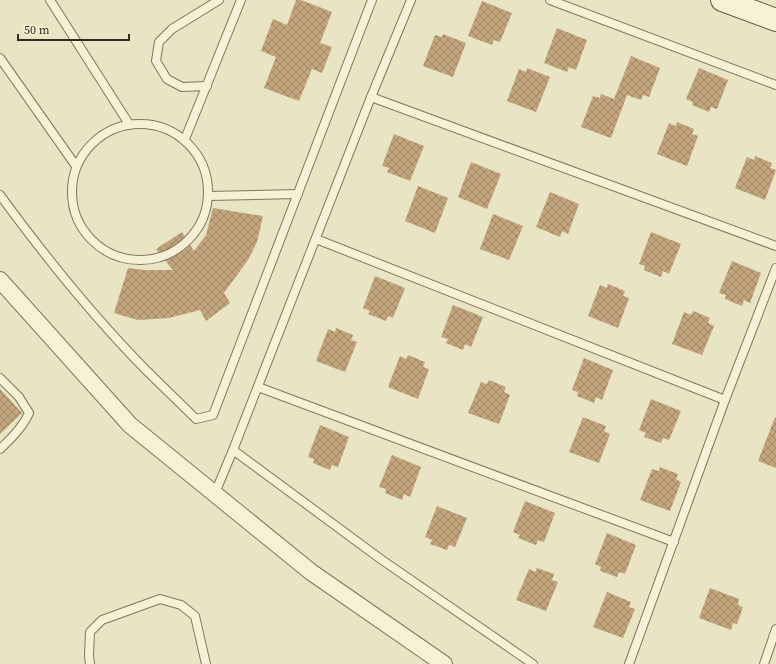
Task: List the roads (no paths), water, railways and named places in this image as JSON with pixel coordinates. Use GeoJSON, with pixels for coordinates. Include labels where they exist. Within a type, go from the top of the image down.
{"type":"FeatureCollection","features":[{"type":"Feature","properties":{"kind":"main road"},"geometry":{"type":"LineString","coordinates":[[722,0],[776,20]]}},
{"type":"Feature","properties":{"kind":"street"},"geometry":{"type":"LineString","coordinates":[[0,280],[130,425],[310,572],[444,664]]}},
{"type":"Feature","properties":{"kind":"lane"},"geometry":{"type":"LineString","coordinates":[[50,0],[130,124]]}},
{"type":"Feature","properties":{"kind":"lane"},"geometry":{"type":"LineString","coordinates":[[207,86],[182,87],[167,79],[156,61],[159,42],[172,29],[219,0]]}},
{"type":"Feature","properties":{"kind":"lane"},"geometry":{"type":"LineString","coordinates":[[185,139],[241,0]]}},
{"type":"Feature","properties":{"kind":"lane"},"geometry":{"type":"LineString","coordinates":[[0,195],[36,244],[101,322],[144,368],[196,419],[213,415],[372,0]]}},
{"type":"Feature","properties":{"kind":"lane"},"geometry":{"type":"LineString","coordinates":[[215,493],[371,97],[411,0]]}},
{"type":"Feature","properties":{"kind":"lane"},"geometry":{"type":"LineString","coordinates":[[550,0],[776,85]]}},
{"type":"Feature","properties":{"kind":"lane"},"geometry":{"type":"LineString","coordinates":[[0,58],[76,166]]}},
{"type":"Feature","properties":{"kind":"lane"},"geometry":{"type":"LineString","coordinates":[[371,97],[776,246]]}},
{"type":"Feature","properties":{"kind":"lane"},"geometry":{"type":"LineString","coordinates":[[130,124],[148,124],[166,128],[185,139],[198,155],[207,177],[208,196],[201,222],[191,238],[178,251],[161,258],[146,260],[122,258],[101,249],[84,233],[74,212],[71,189],[76,166],[88,146],[107,131],[130,124]]}},
{"type":"Feature","properties":{"kind":"lane"},"geometry":{"type":"LineString","coordinates":[[208,196],[298,194]]}},
{"type":"Feature","properties":{"kind":"lane"},"geometry":{"type":"LineString","coordinates":[[316,239],[725,400]]}},
{"type":"Feature","properties":{"kind":"lane"},"geometry":{"type":"LineString","coordinates":[[629,664],[725,400],[776,268]]}},
{"type":"Feature","properties":{"kind":"lane"},"geometry":{"type":"LineString","coordinates":[[0,378],[19,397],[29,413],[25,421],[9,441],[0,449]]}},
{"type":"Feature","properties":{"kind":"lane"},"geometry":{"type":"LineString","coordinates":[[258,387],[674,542]]}},
{"type":"Feature","properties":{"kind":"lane"},"geometry":{"type":"LineString","coordinates":[[233,450],[382,560],[533,664]]}},
{"type":"Feature","properties":{"kind":"lane"},"geometry":{"type":"LineString","coordinates":[[90,664],[90,632],[102,620],[160,599],[181,604],[195,616],[206,664]]}},
{"type":"Feature","properties":{"kind":"lane"},"geometry":{"type":"LineString","coordinates":[[764,664],[776,628]]}}]}
